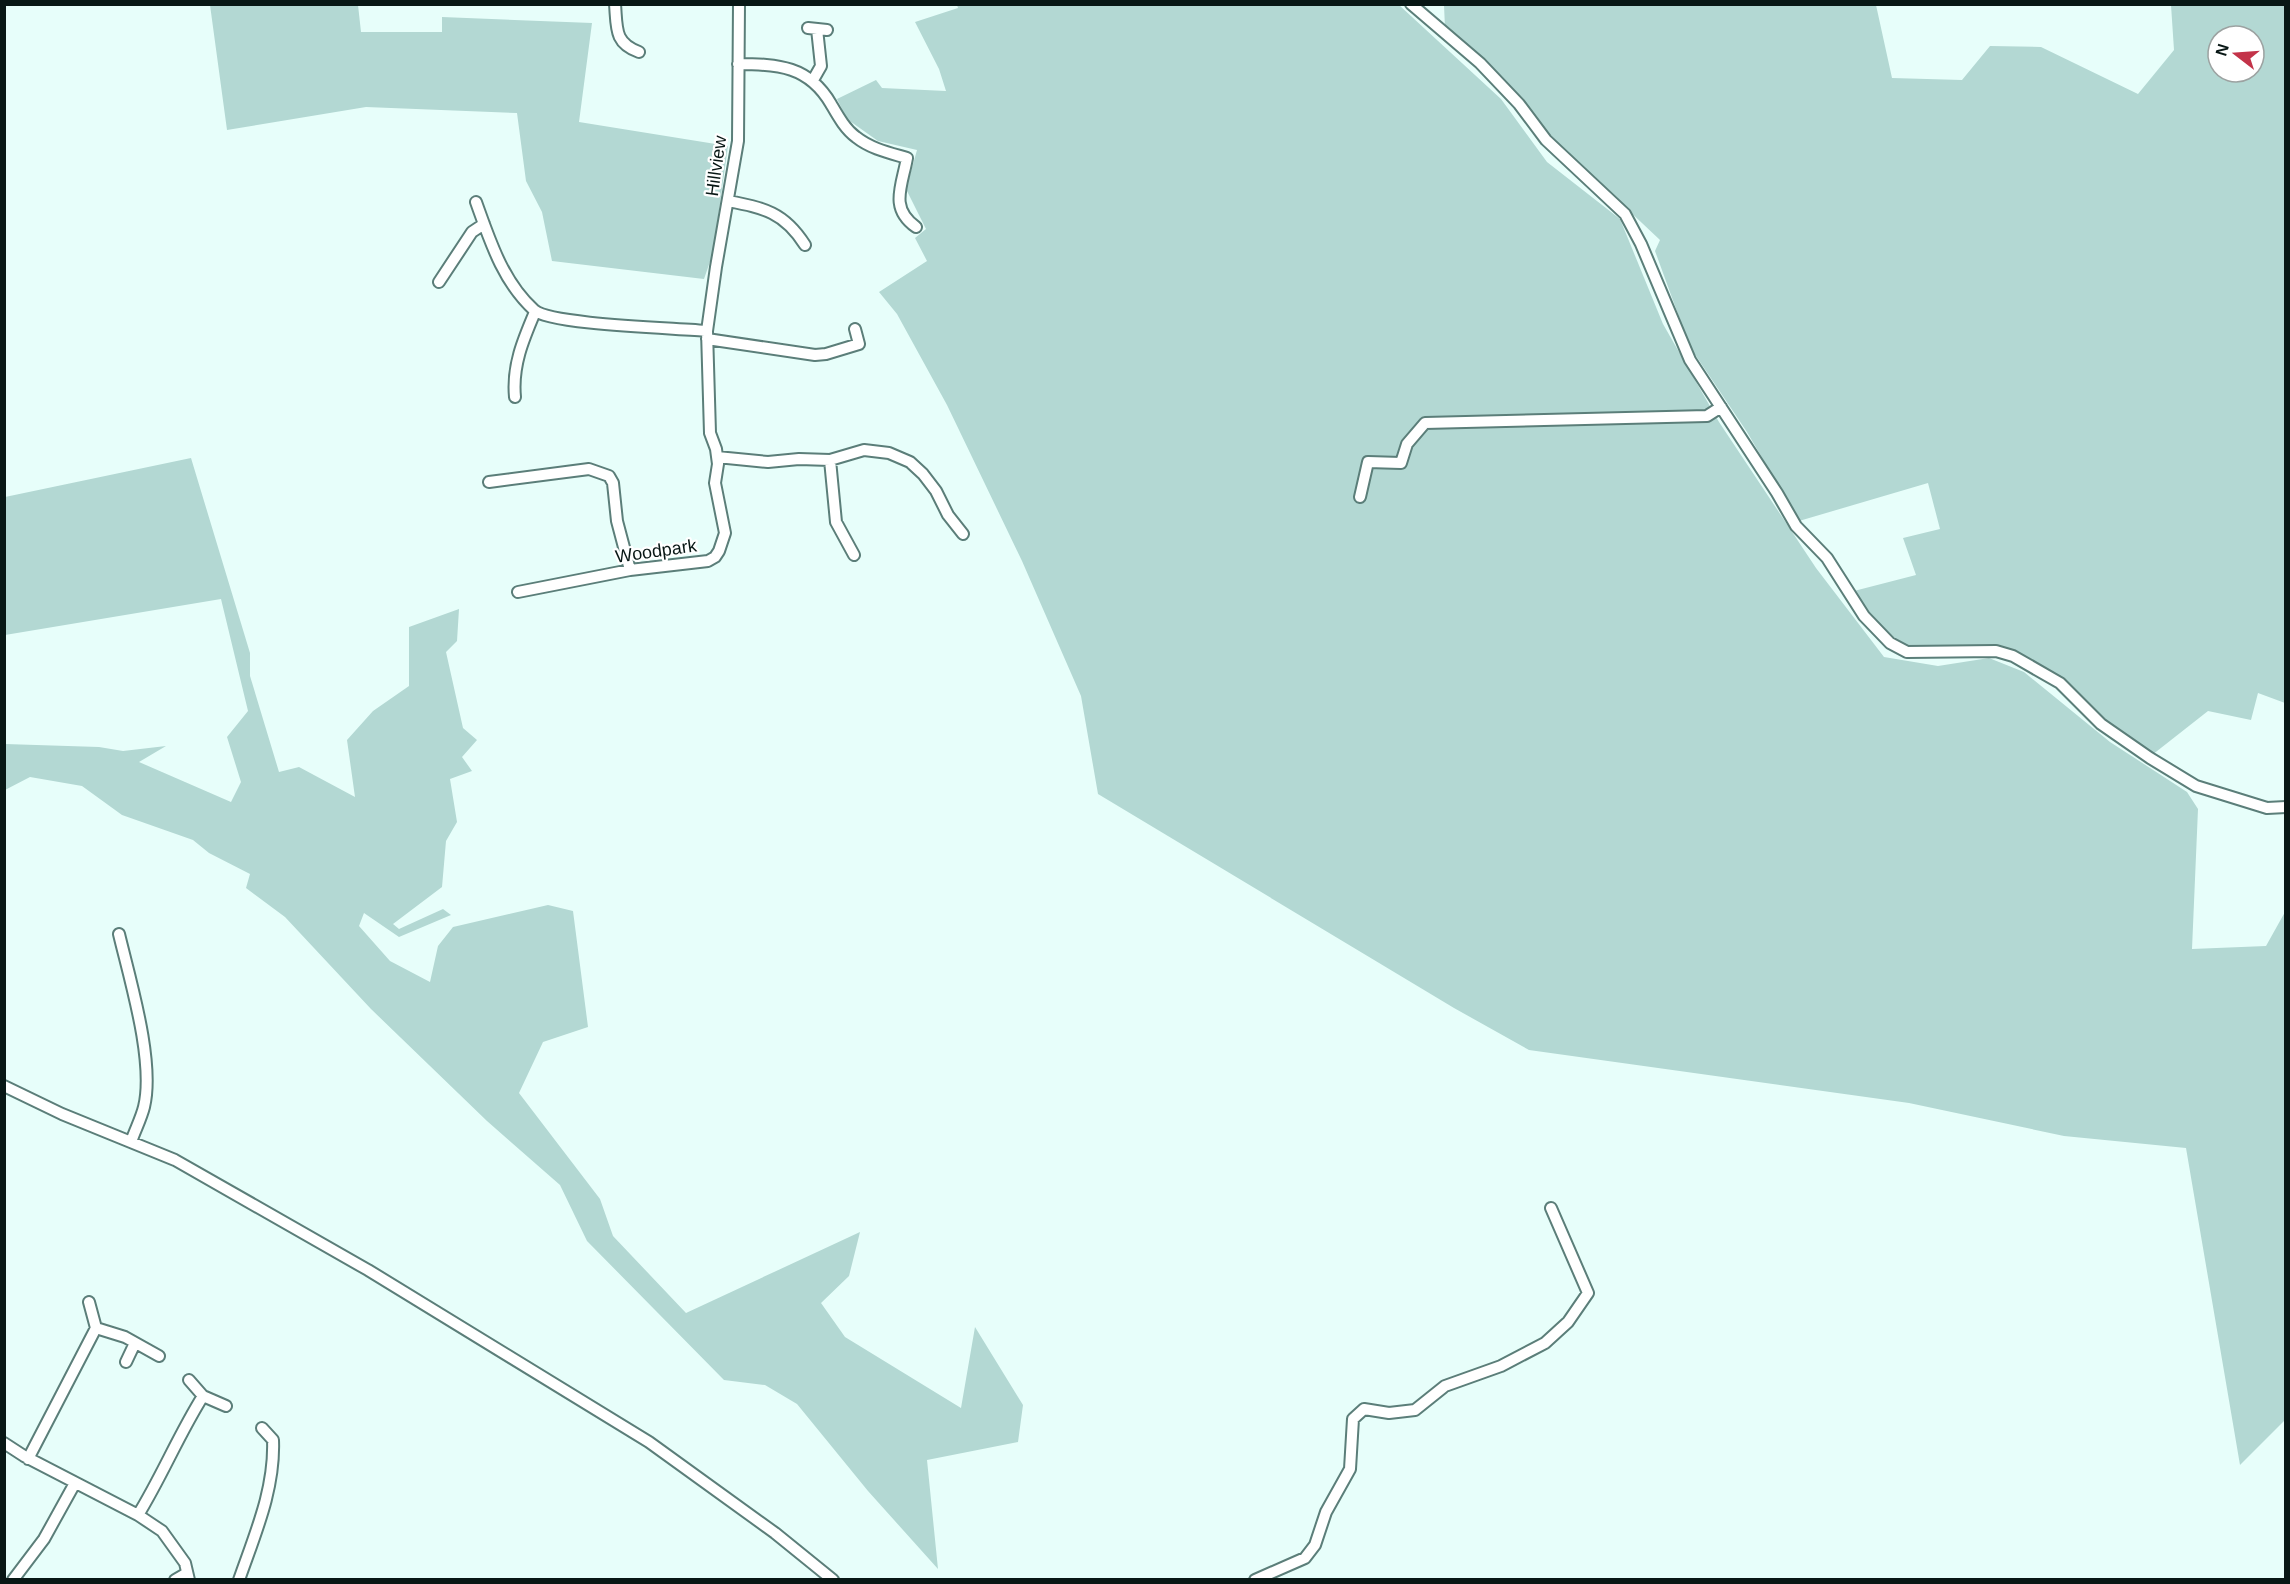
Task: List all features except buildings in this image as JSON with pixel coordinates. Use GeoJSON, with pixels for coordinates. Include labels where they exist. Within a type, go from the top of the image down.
{"type":"FeatureCollection","features":[{"type":"Feature","properties":{"kind":"street"},"geometry":{"type":"LineString","coordinates":[[615,4],[618,36],[627,48],[639,52]]}},
{"type":"Feature","properties":{"kind":"street","name":"Hillview"},"geometry":{"type":"LineString","coordinates":[[709,406],[706,335],[738,141],[739,4]]}},
{"type":"Feature","properties":{"kind":"street"},"geometry":{"type":"LineString","coordinates":[[1411,4],[1480,63],[1519,105],[1546,140],[1625,214],[1641,244],[1690,360],[1796,526],[1827,558],[1864,616],[1890,643],[1907,652],[1996,651],[2013,656],[2060,683],[2101,724],[2196,786],[2267,808],[2286,807]]}},
{"type":"Feature","properties":{"kind":"street"},"geometry":{"type":"LineString","coordinates":[[813,80],[821,66],[817,29]]}},
{"type":"Feature","properties":{"kind":"street"},"geometry":{"type":"LineString","coordinates":[[738,64],[780,66],[813,80],[855,137],[868,146],[907,158],[899,201],[900,211],[905,220],[916,227]]}},
{"type":"Feature","properties":{"kind":"street"},"geometry":{"type":"LineString","coordinates":[[728,201],[772,211],[795,230],[806,247]]}},
{"type":"Feature","properties":{"kind":"street"},"geometry":{"type":"LineString","coordinates":[[476,202],[504,273],[535,312],[566,320],[706,335],[800,354],[826,354],[860,344],[855,329]]}},
{"type":"Feature","properties":{"kind":"street"},"geometry":{"type":"LineString","coordinates":[[439,282],[472,232],[484,224]]}},
{"type":"Feature","properties":{"kind":"street"},"geometry":{"type":"LineString","coordinates":[[514,397],[513,380],[516,364],[535,312]]}},
{"type":"Feature","properties":{"kind":"street","name":"Woodpark"},"geometry":{"type":"LineString","coordinates":[[518,592],[630,570],[708,561],[715,557],[723,543],[725,533],[715,483],[718,464],[710,433],[709,406]]}},
{"type":"Feature","properties":{"kind":"street"},"geometry":{"type":"LineString","coordinates":[[1360,497],[1368,462],[1401,463],[1407,444],[1425,423],[1707,416],[1721,407]]}},
{"type":"Feature","properties":{"kind":"street"},"geometry":{"type":"LineString","coordinates":[[717,457],[768,462],[799,459],[830,460],[874,449],[902,458],[923,474],[936,491],[948,515],[963,534]]}},
{"type":"Feature","properties":{"kind":"street"},"geometry":{"type":"LineString","coordinates":[[830,460],[836,522],[855,557]]}},
{"type":"Feature","properties":{"kind":"street"},"geometry":{"type":"LineString","coordinates":[[489,482],[589,469],[609,476],[613,483],[617,520],[630,570]]}},
{"type":"Feature","properties":{"kind":"street"},"geometry":{"type":"LineString","coordinates":[[119,934],[138,1015],[146,1071],[144,1106],[130,1142]]}},
{"type":"Feature","properties":{"kind":"street"},"geometry":{"type":"LineString","coordinates":[[4,1086],[62,1114],[175,1160],[369,1270],[639,1436],[775,1533],[833,1580]]}},
{"type":"Feature","properties":{"kind":"street"},"geometry":{"type":"LineString","coordinates":[[1255,1580],[1305,1558],[1315,1545],[1326,1512],[1350,1469],[1353,1419],[1364,1409],[1389,1413],[1415,1410],[1445,1386],[1502,1366],[1545,1343],[1568,1322],[1588,1293],[1551,1208]]}},
{"type":"Feature","properties":{"kind":"street"},"geometry":{"type":"LineString","coordinates":[[28,1459],[96,1328],[90,1302]]}},
{"type":"Feature","properties":{"kind":"street"},"geometry":{"type":"LineString","coordinates":[[96,1328],[135,1343],[159,1356]]}},
{"type":"Feature","properties":{"kind":"street"},"geometry":{"type":"LineString","coordinates":[[126,1362],[135,1343]]}},
{"type":"Feature","properties":{"kind":"street"},"geometry":{"type":"LineString","coordinates":[[189,1380],[203,1396],[226,1406]]}},
{"type":"Feature","properties":{"kind":"street"},"geometry":{"type":"LineString","coordinates":[[138,1515],[154,1490],[186,1424],[203,1396]]}},
{"type":"Feature","properties":{"kind":"street"},"geometry":{"type":"LineString","coordinates":[[239,1580],[266,1500],[274,1464],[273,1440],[262,1428]]}},
{"type":"Feature","properties":{"kind":"street"},"geometry":{"type":"LineString","coordinates":[[4,1443],[28,1459],[138,1515],[162,1531],[185,1563],[188,1576],[175,1580]]}},
{"type":"Feature","properties":{"kind":"street"},"geometry":{"type":"LineString","coordinates":[[12,1580],[44,1539],[75,1483]]}},
{"type":"Feature","properties":{"kind":"shaded area"},"geometry":{"type":"Polygon","coordinates":[[[210,5],[358,5],[361,32],[442,32],[442,17],[592,23],[579,122],[728,146],[713,253],[704,279],[552,261],[542,212],[526,181],[517,113],[366,107],[227,130],[210,5]]]}},
{"type":"Feature","properties":{"kind":"shaded area"},"geometry":{"type":"Polygon","coordinates":[[[957,5],[1399,5],[1501,99],[1547,162],[1620,219],[1663,324],[1719,422],[1816,568],[1884,657],[1938,666],[1989,658],[2024,672],[2110,742],[2187,792],[2198,809],[2192,949],[2266,946],[2285,912],[2285,1420],[2240,1465],[2186,1148],[2064,1136],[1909,1103],[1529,1050],[1454,1008],[1098,794],[1081,696],[1022,561],[947,405],[897,314],[879,292],[927,261],[915,238],[926,229],[906,189],[917,150],[878,141],[847,119],[837,99],[876,80],[882,88],[946,91],[939,69],[915,22],[958,8],[957,5]]]}},
{"type":"Feature","properties":{"kind":"shaded area"},"geometry":{"type":"Polygon","coordinates":[[[1444,5],[1876,5],[1892,78],[1962,80],[1990,46],[2041,47],[2138,94],[2174,50],[2171,5],[2285,5],[2285,703],[2258,693],[2251,720],[2208,711],[2152,755],[2009,651],[1918,648],[1893,642],[1880,628],[1854,591],[1916,575],[1903,538],[1940,529],[1928,483],[1799,521],[1747,432],[1690,347],[1655,251],[1660,240],[1554,140],[1493,69],[1445,28],[1444,5]]]}},
{"type":"Feature","properties":{"kind":"shaded area"},"geometry":{"type":"Polygon","coordinates":[[[191,458],[250,653],[250,676],[279,772],[299,767],[355,797],[347,740],[373,711],[409,686],[409,627],[459,609],[457,641],[446,652],[463,728],[477,740],[462,757],[472,771],[450,779],[457,822],[446,841],[442,887],[393,924],[399,929],[443,909],[451,915],[399,937],[364,913],[359,926],[390,961],[430,982],[438,946],[453,927],[548,905],[573,911],[588,1027],[543,1042],[519,1093],[600,1199],[613,1236],[686,1313],[860,1232],[849,1276],[821,1303],[845,1337],[961,1408],[975,1327],[1023,1405],[1018,1442],[927,1460],[938,1569],[868,1491],[797,1404],[765,1385],[724,1380],[587,1241],[560,1185],[487,1121],[371,1009],[285,917],[246,888],[250,874],[209,853],[193,840],[122,815],[82,786],[30,777],[5,790],[5,744],[99,747],[123,751],[166,746],[139,762],[231,802],[241,782],[227,737],[248,711],[221,599],[5,635],[5,497],[191,458]]]}}]}
